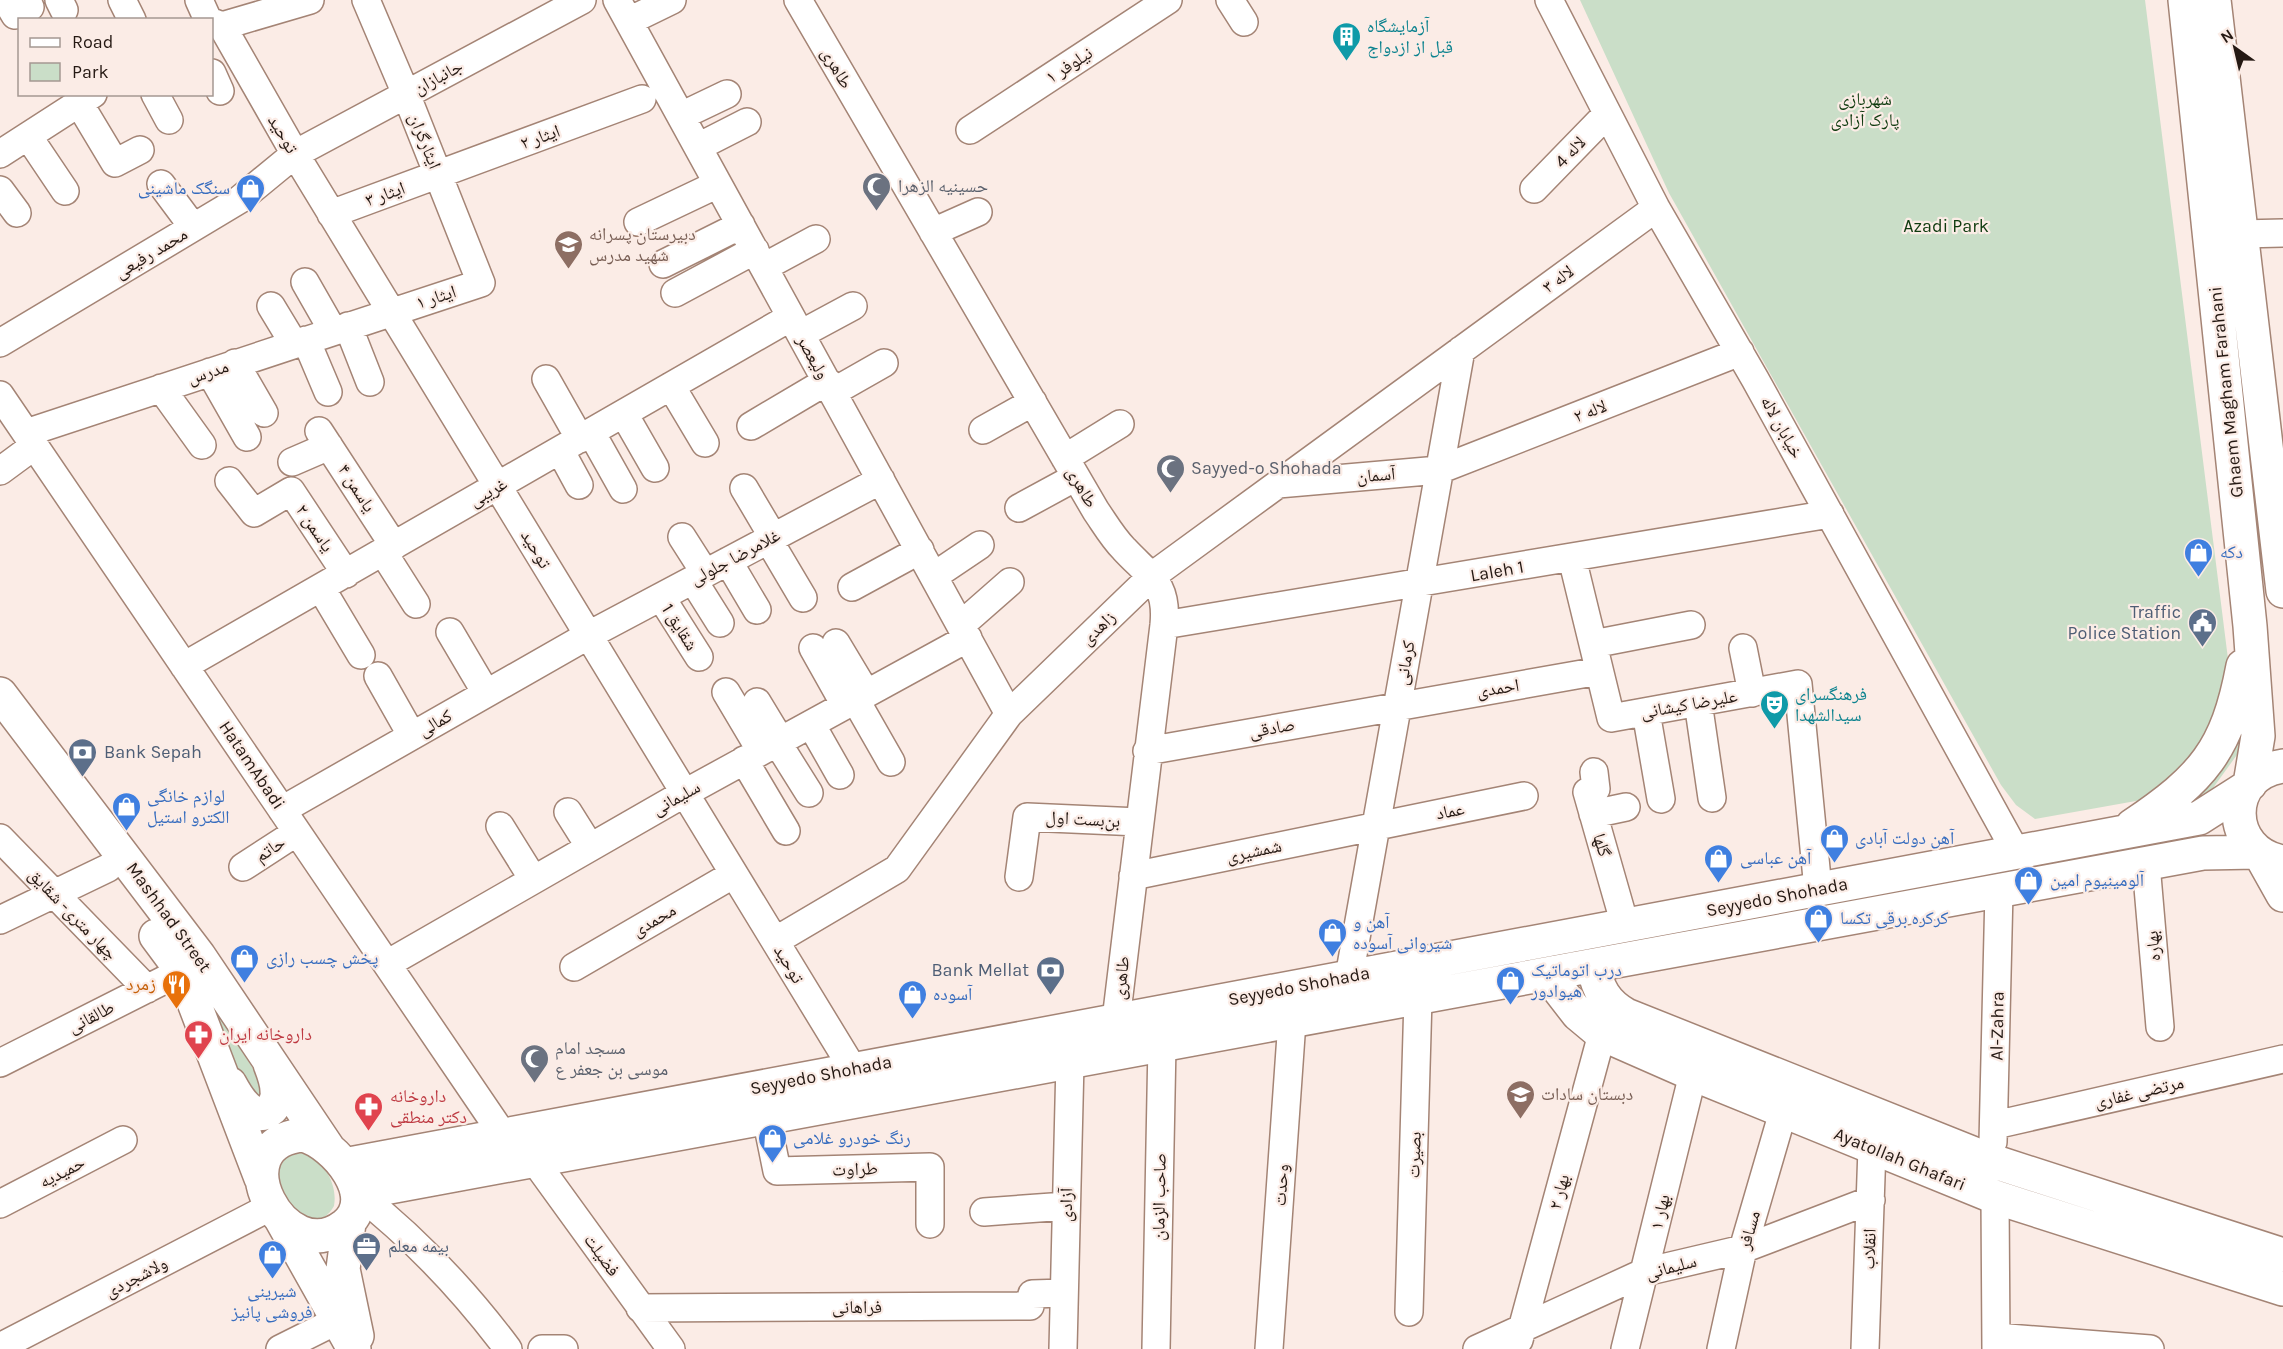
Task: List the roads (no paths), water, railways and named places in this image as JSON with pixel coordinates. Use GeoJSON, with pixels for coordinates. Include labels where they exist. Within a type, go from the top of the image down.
{"type":"FeatureCollection","features":[{"type":"Feature","properties":{"kind":"main road","name":"Ghaem Magham Farahani"},"geometry":{"type":"LineString","coordinates":[[2185,0],[2250,626],[2258,736],[2248,786],[2240,801],[2241,829],[2267,856]]}},
{"type":"Feature","properties":{"kind":"main road","name":"Ghaem Magham Farahani"},"geometry":{"type":"LineString","coordinates":[[2214,0],[2283,591]]}},
{"type":"Feature","properties":{"kind":"main road"},"geometry":{"type":"LineString","coordinates":[[2121,833],[2176,796],[2208,762],[2227,730],[2250,626]]}},
{"type":"Feature","properties":{"kind":"main road","name":"Mashhad Street"},"geometry":{"type":"LineString","coordinates":[[0,694],[199,956],[345,1182]]}},
{"type":"Feature","properties":{"kind":"main road","name":"Mashhad Street"},"geometry":{"type":"LineString","coordinates":[[0,728],[108,867],[182,971],[271,1201],[336,1321],[354,1349]]}},
{"type":"Feature","properties":{"kind":"main road","name":"Seyyedo Shohada"},"geometry":{"type":"LineString","coordinates":[[431,1164],[503,1135],[2199,818],[2248,786],[2268,769],[2283,766]]}},
{"type":"Feature","properties":{"kind":"main road"},"geometry":{"type":"LineString","coordinates":[[2199,818],[2203,853]]}},
{"type":"Feature","properties":{"kind":"main road","name":"Seyyedo Shohada"},"geometry":{"type":"LineString","coordinates":[[345,1182],[431,1164],[534,1160],[2203,853],[2267,856]]}},
{"type":"Feature","properties":{"kind":"main road"},"geometry":{"type":"LineString","coordinates":[[2267,856],[2283,895]]}},
{"type":"Feature","properties":{"kind":"main road"},"geometry":{"type":"LineString","coordinates":[[1418,998],[1420,964]]}},
{"type":"Feature","properties":{"kind":"main road","name":"Ayatollah Ghafari"},"geometry":{"type":"LineString","coordinates":[[1593,966],[1602,995],[1613,1007],[1783,1112],[1995,1197],[2283,1289]]}},
{"type":"Feature","properties":{"kind":"main road","name":"Ayatollah Ghafari"},"geometry":{"type":"LineString","coordinates":[[1547,974],[1578,1014],[1602,1034],[1698,1060],[1992,1161],[2283,1255]]}},
{"type":"Feature","properties":{"kind":"main road"},"geometry":{"type":"LineString","coordinates":[[217,1061],[245,1106],[254,1113],[261,1114],[271,1109],[278,1093],[270,1064]]}},
{"type":"Feature","properties":{"kind":"main road"},"geometry":{"type":"LineString","coordinates":[[345,1182],[337,1232],[313,1237],[301,1233],[271,1201],[267,1152],[277,1142],[290,1137],[313,1138],[345,1182],[344,1269],[348,1300],[360,1349]]}},
{"type":"Feature","properties":{"kind":"street"},"geometry":{"type":"LineString","coordinates":[[122,0],[131,18]]}},
{"type":"Feature","properties":{"kind":"street","name":"توحید"},"geometry":{"type":"LineString","coordinates":[[199,0],[211,18]]}},
{"type":"Feature","properties":{"kind":"street"},"geometry":{"type":"LineString","coordinates":[[214,23],[310,0]]}},
{"type":"Feature","properties":{"kind":"street","name":"ایثارگران"},"geometry":{"type":"LineString","coordinates":[[366,0],[481,283]]}},
{"type":"Feature","properties":{"kind":"street","name":"جانبازان"},"geometry":{"type":"LineString","coordinates":[[295,154],[582,0]]}},
{"type":"Feature","properties":{"kind":"street"},"geometry":{"type":"LineString","coordinates":[[623,11],[672,0]]}},
{"type":"Feature","properties":{"kind":"street","name":"طاهری"},"geometry":{"type":"LineString","coordinates":[[798,0],[1110,531],[1152,576],[1163,594],[1166,606],[1164,625],[1116,1020]]}},
{"type":"Feature","properties":{"kind":"street","name":"نیلوفر ۱"},"geometry":{"type":"LineString","coordinates":[[970,130],[1168,0]]}},
{"type":"Feature","properties":{"kind":"street","name":"خیابان لاله"},"geometry":{"type":"LineString","coordinates":[[1549,0],[1606,115],[1656,208],[1740,352],[2016,852]]}},
{"type":"Feature","properties":{"kind":"street","name":"ولیعصر"},"geometry":{"type":"LineString","coordinates":[[623,11],[1010,714]]}},
{"type":"Feature","properties":{"kind":"street","name":"توحید"},"geometry":{"type":"LineString","coordinates":[[214,23],[853,1069]]}},
{"type":"Feature","properties":{"kind":"street"},"geometry":{"type":"LineString","coordinates":[[681,116],[727,94]]}},
{"type":"Feature","properties":{"kind":"street"},"geometry":{"type":"LineString","coordinates":[[156,96],[169,120]]}},
{"type":"Feature","properties":{"kind":"street"},"geometry":{"type":"LineString","coordinates":[[0,154],[82,99],[115,163],[140,150]]}},
{"type":"Feature","properties":{"kind":"street","name":"ایثار ۲"},"geometry":{"type":"LineString","coordinates":[[438,174],[642,99]]}},
{"type":"Feature","properties":{"kind":"street","name":"لاله 4"},"geometry":{"type":"LineString","coordinates":[[1534,189],[1606,115]]}},
{"type":"Feature","properties":{"kind":"street"},"geometry":{"type":"LineString","coordinates":[[698,147],[747,122]]}},
{"type":"Feature","properties":{"kind":"street"},"geometry":{"type":"LineString","coordinates":[[27,136],[65,191]]}},
{"type":"Feature","properties":{"kind":"street","name":"محمد رفیعی"},"geometry":{"type":"LineString","coordinates":[[0,343],[239,200],[295,154]]}},
{"type":"Feature","properties":{"kind":"street","name":"ایثار ۳"},"geometry":{"type":"LineString","coordinates":[[331,214],[438,174]]}},
{"type":"Feature","properties":{"kind":"street"},"geometry":{"type":"LineString","coordinates":[[161,184],[193,227]]}},
{"type":"Feature","properties":{"kind":"street"},"geometry":{"type":"LineString","coordinates":[[638,222],[718,184]]}},
{"type":"Feature","properties":{"kind":"street"},"geometry":{"type":"LineString","coordinates":[[0,190],[16,213]]}},
{"type":"Feature","properties":{"kind":"street","name":"لاله ۳"},"geometry":{"type":"LineString","coordinates":[[1461,350],[1656,208]]}},
{"type":"Feature","properties":{"kind":"street"},"geometry":{"type":"LineString","coordinates":[[933,232],[978,212]]}},
{"type":"Feature","properties":{"kind":"street"},"geometry":{"type":"LineString","coordinates":[[663,264],[741,225]]}},
{"type":"Feature","properties":{"kind":"street"},"geometry":{"type":"LineString","coordinates":[[2241,234],[2283,232]]}},
{"type":"Feature","properties":{"kind":"street"},"geometry":{"type":"LineString","coordinates":[[675,293],[759,258],[816,239]]}},
{"type":"Feature","properties":{"kind":"street"},"geometry":{"type":"LineString","coordinates":[[305,282],[341,328],[370,381]]}},
{"type":"Feature","properties":{"kind":"street","name":"ایثار ۱"},"geometry":{"type":"LineString","coordinates":[[391,311],[481,283]]}},
{"type":"Feature","properties":{"kind":"street"},"geometry":{"type":"LineString","coordinates":[[271,306],[300,342],[328,392]]}},
{"type":"Feature","properties":{"kind":"street","name":"غریبی"},"geometry":{"type":"LineString","coordinates":[[184,666],[671,386],[796,325],[853,306]]}},
{"type":"Feature","properties":{"kind":"street","name":"مدرس"},"geometry":{"type":"LineString","coordinates":[[0,471],[30,439],[161,388],[391,311]]}},
{"type":"Feature","properties":{"kind":"street","name":"کرمانی"},"geometry":{"type":"LineString","coordinates":[[1349,977],[1461,350]]}},
{"type":"Feature","properties":{"kind":"street","name":"زاهدی"},"geometry":{"type":"LineString","coordinates":[[775,941],[897,869],[1010,714],[1152,576],[1461,350]]}},
{"type":"Feature","properties":{"kind":"street","name":"لاله ۲"},"geometry":{"type":"LineString","coordinates":[[1439,470],[1740,352]]}},
{"type":"Feature","properties":{"kind":"street"},"geometry":{"type":"LineString","coordinates":[[751,426],[884,363]]}},
{"type":"Feature","properties":{"kind":"street"},"geometry":{"type":"LineString","coordinates":[[223,368],[264,413]]}},
{"type":"Feature","properties":{"kind":"street"},"geometry":{"type":"LineString","coordinates":[[223,368],[247,437]]}},
{"type":"Feature","properties":{"kind":"street"},"geometry":{"type":"LineString","coordinates":[[546,379],[577,440],[623,489]]}},
{"type":"Feature","properties":{"kind":"street"},"geometry":{"type":"LineString","coordinates":[[671,386],[705,443]]}},
{"type":"Feature","properties":{"kind":"street"},"geometry":{"type":"LineString","coordinates":[[161,388],[202,445]]}},
{"type":"Feature","properties":{"kind":"street","name":"HatamAbadi"},"geometry":{"type":"LineString","coordinates":[[0,395],[503,1135]]}},
{"type":"Feature","properties":{"kind":"street"},"geometry":{"type":"LineString","coordinates":[[983,430],[1033,402]]}},
{"type":"Feature","properties":{"kind":"street"},"geometry":{"type":"LineString","coordinates":[[624,414],[655,468]]}},
{"type":"Feature","properties":{"kind":"street"},"geometry":{"type":"LineString","coordinates":[[1019,507],[1071,467],[1120,424]]}},
{"type":"Feature","properties":{"kind":"street","name":"یاسمن ۴"},"geometry":{"type":"LineString","coordinates":[[292,462],[324,438],[388,549],[416,604]]}},
{"type":"Feature","properties":{"kind":"street"},"geometry":{"type":"LineString","coordinates":[[577,440],[579,486]]}},
{"type":"Feature","properties":{"kind":"street","name":"آسمان"},"geometry":{"type":"LineString","coordinates":[[1276,484],[1439,470]]}},
{"type":"Feature","properties":{"kind":"street","name":"غلامرضا جلولی"},"geometry":{"type":"LineString","coordinates":[[589,636],[881,480]]}},
{"type":"Feature","properties":{"kind":"street","name":"یاسمن ۲"},"geometry":{"type":"LineString","coordinates":[[229,481],[254,513],[291,491],[345,574]]}},
{"type":"Feature","properties":{"kind":"street"},"geometry":{"type":"LineString","coordinates":[[744,488],[803,598]]}},
{"type":"Feature","properties":{"kind":"street","name":"Laleh 1"},"geometry":{"type":"LineString","coordinates":[[1164,625],[1830,514]]}},
{"type":"Feature","properties":{"kind":"street"},"geometry":{"type":"LineString","coordinates":[[682,537],[708,572],[757,610]]}},
{"type":"Feature","properties":{"kind":"street"},"geometry":{"type":"LineString","coordinates":[[934,576],[980,545]]}},
{"type":"Feature","properties":{"kind":"street"},"geometry":{"type":"LineString","coordinates":[[852,587],[920,550]]}},
{"type":"Feature","properties":{"kind":"street","name":"علیرضا کیشانی"},"geometry":{"type":"LineString","coordinates":[[1572,558],[1611,718],[1798,684],[1818,889]]}},
{"type":"Feature","properties":{"kind":"street"},"geometry":{"type":"LineString","coordinates":[[708,572],[720,623]]}},
{"type":"Feature","properties":{"kind":"street","name":"سلیمانی"},"geometry":{"type":"LineString","coordinates":[[387,964],[533,879],[855,699],[964,631],[1010,582]]}},
{"type":"Feature","properties":{"kind":"street"},"geometry":{"type":"LineString","coordinates":[[321,588],[412,736]]}},
{"type":"Feature","properties":{"kind":"street","name":"شقایق 1"},"geometry":{"type":"LineString","coordinates":[[661,597],[699,657]]}},
{"type":"Feature","properties":{"kind":"street"},"geometry":{"type":"LineString","coordinates":[[1593,644],[1691,625]]}},
{"type":"Feature","properties":{"kind":"street"},"geometry":{"type":"LineString","coordinates":[[450,632],[486,693]]}},
{"type":"Feature","properties":{"kind":"street","name":"کمالی"},"geometry":{"type":"LineString","coordinates":[[282,810],[589,636]]}},
{"type":"Feature","properties":{"kind":"street"},"geometry":{"type":"LineString","coordinates":[[824,645],[891,762]]}},
{"type":"Feature","properties":{"kind":"street"},"geometry":{"type":"LineString","coordinates":[[1743,648],[1752,693]]}},
{"type":"Feature","properties":{"kind":"street","name":"احمدی"},"geometry":{"type":"LineString","coordinates":[[1398,704],[1599,671]]}},
{"type":"Feature","properties":{"kind":"street"},"geometry":{"type":"LineString","coordinates":[[726,692],[766,748],[809,793]]}},
{"type":"Feature","properties":{"kind":"street"},"geometry":{"type":"LineString","coordinates":[[757,702],[786,831]]}},
{"type":"Feature","properties":{"kind":"street"},"geometry":{"type":"LineString","coordinates":[[1698,702],[1712,798]]}},
{"type":"Feature","properties":{"kind":"street","name":"صادقی"},"geometry":{"type":"LineString","coordinates":[[1147,751],[1398,704]]}},
{"type":"Feature","properties":{"kind":"street"},"geometry":{"type":"LineString","coordinates":[[1646,712],[1661,799]]}},
{"type":"Feature","properties":{"kind":"street"},"geometry":{"type":"LineString","coordinates":[[811,724],[840,775]]}},
{"type":"Feature","properties":{"kind":"street","name":"گلها"},"geometry":{"type":"LineString","coordinates":[[1594,772],[1596,789],[1587,792],[1625,925]]}},
{"type":"Feature","properties":{"kind":"street","name":"عماد"},"geometry":{"type":"LineString","coordinates":[[1376,826],[1524,796]]}},
{"type":"Feature","properties":{"kind":"street"},"geometry":{"type":"LineString","coordinates":[[1593,814],[1626,807]]}},
{"type":"Feature","properties":{"kind":"street"},"geometry":{"type":"LineString","coordinates":[[568,812],[590,847]]}},
{"type":"Feature","properties":{"kind":"street","name":"بن‌بست اول"},"geometry":{"type":"LineString","coordinates":[[1019,877],[1027,817],[1139,822]]}},
{"type":"Feature","properties":{"kind":"street"},"geometry":{"type":"LineString","coordinates":[[500,826],[533,879]]}},
{"type":"Feature","properties":{"kind":"street","name":"شمشیری"},"geometry":{"type":"LineString","coordinates":[[1133,876],[1376,826]]}},
{"type":"Feature","properties":{"kind":"street","name":"حاتم"},"geometry":{"type":"LineString","coordinates":[[243,867],[297,832]]}},
{"type":"Feature","properties":{"kind":"street","name":"چهار متری- شقایق"},"geometry":{"type":"LineString","coordinates":[[0,838],[147,989]]}},
{"type":"Feature","properties":{"kind":"street","name":"بهاره"},"geometry":{"type":"LineString","coordinates":[[2146,864],[2160,1027]]}},
{"type":"Feature","properties":{"kind":"street"},"geometry":{"type":"LineString","coordinates":[[0,920],[108,867]]}},
{"type":"Feature","properties":{"kind":"street","name":"محمدی"},"geometry":{"type":"LineString","coordinates":[[574,967],[734,874]]}},
{"type":"Feature","properties":{"kind":"street","name":"Al-Zahra"},"geometry":{"type":"LineString","coordinates":[[1992,1161],[1995,1125],[1999,891]]}},
{"type":"Feature","properties":{"kind":"street","name":"طالقانی"},"geometry":{"type":"LineString","coordinates":[[0,1063],[182,971]]}},
{"type":"Feature","properties":{"kind":"street","name":"بصیرت"},"geometry":{"type":"LineString","coordinates":[[1409,1312],[1418,998]]}},
{"type":"Feature","properties":{"kind":"street","name":"وحدت"},"geometry":{"type":"LineString","coordinates":[[1269,1349],[1292,1021]]}},
{"type":"Feature","properties":{"kind":"street","name":"بهار ۲"},"geometry":{"type":"LineString","coordinates":[[1519,1339],[1602,1034]]}},
{"type":"Feature","properties":{"kind":"street","name":"صاحب الزمان"},"geometry":{"type":"LineString","coordinates":[[1156,1349],[1162,1044]]}},
{"type":"Feature","properties":{"kind":"street","name":"مرتضی غفاری"},"geometry":{"type":"LineString","coordinates":[[1995,1125],[2283,1059]]}},
{"type":"Feature","properties":{"kind":"street","name":"بهار ۱"},"geometry":{"type":"LineString","coordinates":[[1625,1349],[1698,1060]]}},
{"type":"Feature","properties":{"kind":"street","name":"آزادی"},"geometry":{"type":"LineString","coordinates":[[1063,1349],[1070,1062]]}},
{"type":"Feature","properties":{"kind":"street","name":"مسافر"},"geometry":{"type":"LineString","coordinates":[[1721,1349],[1743,1249],[1783,1112]]}},
{"type":"Feature","properties":{"kind":"street","name":"طراوت"},"geometry":{"type":"LineString","coordinates":[[766,1117],[777,1171],[930,1167],[930,1224]]}},
{"type":"Feature","properties":{"kind":"street","name":"حمیدیه"},"geometry":{"type":"LineString","coordinates":[[0,1204],[123,1140]]}},
{"type":"Feature","properties":{"kind":"street","name":"انقلاب"},"geometry":{"type":"LineString","coordinates":[[1865,1349],[1872,1148]]}},
{"type":"Feature","properties":{"kind":"street","name":"فضیلت"},"geometry":{"type":"LineString","coordinates":[[534,1160],[671,1349]]}},
{"type":"Feature","properties":{"kind":"street","name":"Mashhad Street"},"geometry":{"type":"LineString","coordinates":[[345,1182],[398,1224],[431,1256],[508,1349]]}},
{"type":"Feature","properties":{"kind":"street"},"geometry":{"type":"LineString","coordinates":[[1995,1197],[1996,1343],[2150,1349]]}},
{"type":"Feature","properties":{"kind":"street","name":"سلیمانی"},"geometry":{"type":"LineString","coordinates":[[1477,1349],[1519,1339],[1645,1272],[1743,1249],[1871,1200]]}},
{"type":"Feature","properties":{"kind":"street","name":"ولاشجردی"},"geometry":{"type":"LineString","coordinates":[[0,1347],[271,1201]]}},
{"type":"Feature","properties":{"kind":"street"},"geometry":{"type":"LineString","coordinates":[[984,1212],[1066,1206]]}},
{"type":"Feature","properties":{"kind":"street","name":"فراهانی"},"geometry":{"type":"LineString","coordinates":[[640,1308],[1030,1305],[1032,1294],[1064,1293]]}},
{"type":"Feature","properties":{"kind":"street"},"geometry":{"type":"LineString","coordinates":[[280,1349],[336,1321]]}},
{"type":"Feature","properties":{"kind":"street"},"geometry":{"type":"LineString","coordinates":[[542,1349],[564,1349]]}},
{"type":"Feature","properties":{"kind":"place","name":"آزمایشگاه قبل از ازدواج"},"geometry":{"type":"Point","coordinates":[1346,62]}},
{"type":"Feature","properties":{"kind":"place","name":"حسینیه الزهرا"},"geometry":{"type":"Point","coordinates":[877,212]}},
{"type":"Feature","properties":{"kind":"place","name":"سنگک ماشینی"},"geometry":{"type":"Point","coordinates":[251,214]}},
{"type":"Feature","properties":{"kind":"place","name":"دبیرستان پسرانه شهید مدرس"},"geometry":{"type":"Point","coordinates":[568,270]}},
{"type":"Feature","properties":{"kind":"place","name":"Sayyed-o Shohada"},"geometry":{"type":"Point","coordinates":[1170,494]}},
{"type":"Feature","properties":{"kind":"place","name":"دکه"},"geometry":{"type":"Point","coordinates":[2199,578]}},
{"type":"Feature","properties":{"kind":"place","name":"Traffic Police Station"},"geometry":{"type":"Point","coordinates":[2202,648]}},
{"type":"Feature","properties":{"kind":"place","name":"فرهنگسرای سیدالشهدا"},"geometry":{"type":"Point","coordinates":[1774,730]}},
{"type":"Feature","properties":{"kind":"place","name":"Bank Sepah"},"geometry":{"type":"Point","coordinates":[83,778]}},
{"type":"Feature","properties":{"kind":"place","name":"لوازم خانگی الکترو استیل"},"geometry":{"type":"Point","coordinates":[126,832]}},
{"type":"Feature","properties":{"kind":"place","name":"آهن دولت آبادی"},"geometry":{"type":"Point","coordinates":[1834,864]}},
{"type":"Feature","properties":{"kind":"place","name":"آهن عباسی"},"geometry":{"type":"Point","coordinates":[1719,884]}},
{"type":"Feature","properties":{"kind":"place","name":"آلومینیوم امین"},"geometry":{"type":"Point","coordinates":[2029,906]}},
{"type":"Feature","properties":{"kind":"place","name":"کرکره برقی تکسا"},"geometry":{"type":"Point","coordinates":[1819,944]}},
{"type":"Feature","properties":{"kind":"place","name":"آهن و شیروانی آسوده"},"geometry":{"type":"Point","coordinates":[1332,958]}},
{"type":"Feature","properties":{"kind":"place","name":"پخش چسب رازی"},"geometry":{"type":"Point","coordinates":[245,984]}},
{"type":"Feature","properties":{"kind":"place","name":"Bank Mellat"},"geometry":{"type":"Point","coordinates":[1050,996]}},
{"type":"Feature","properties":{"kind":"place","name":"درب اتوماتیک هیوادور"},"geometry":{"type":"Point","coordinates":[1510,1006]}},
{"type":"Feature","properties":{"kind":"place","name":"زمرد"},"geometry":{"type":"Point","coordinates":[177,1010]}},
{"type":"Feature","properties":{"kind":"place","name":"آسوده"},"geometry":{"type":"Point","coordinates":[912,1020]}},
{"type":"Feature","properties":{"kind":"place","name":"داروخانه ایران"},"geometry":{"type":"Point","coordinates":[198,1060]}},
{"type":"Feature","properties":{"kind":"place","name":"مسجد امام موسی بن جعفر ع"},"geometry":{"type":"Point","coordinates":[534,1084]}},
{"type":"Feature","properties":{"kind":"place","name":"دبستان سادات"},"geometry":{"type":"Point","coordinates":[1520,1120]}},
{"type":"Feature","properties":{"kind":"place","name":"داروخانه دکتر منطقی"},"geometry":{"type":"Point","coordinates":[369,1132]}},
{"type":"Feature","properties":{"kind":"place","name":"رنگ خودرو غلامی"},"geometry":{"type":"Point","coordinates":[772,1164]}},
{"type":"Feature","properties":{"kind":"place","name":"بیمه معلم"},"geometry":{"type":"Point","coordinates":[367,1272]}},
{"type":"Feature","properties":{"kind":"place","name":"شیرینی فروشی پانیز"},"geometry":{"type":"Point","coordinates":[272,1280]}},
{"type":"Feature","properties":{"kind":"park label","name":"شهربازی پارک آزادی"},"geometry":{"type":"Point","coordinates":[1865,109]}},
{"type":"Feature","properties":{"kind":"park label","name":"Azadi Park"},"geometry":{"type":"Point","coordinates":[1946,226]}}]}
